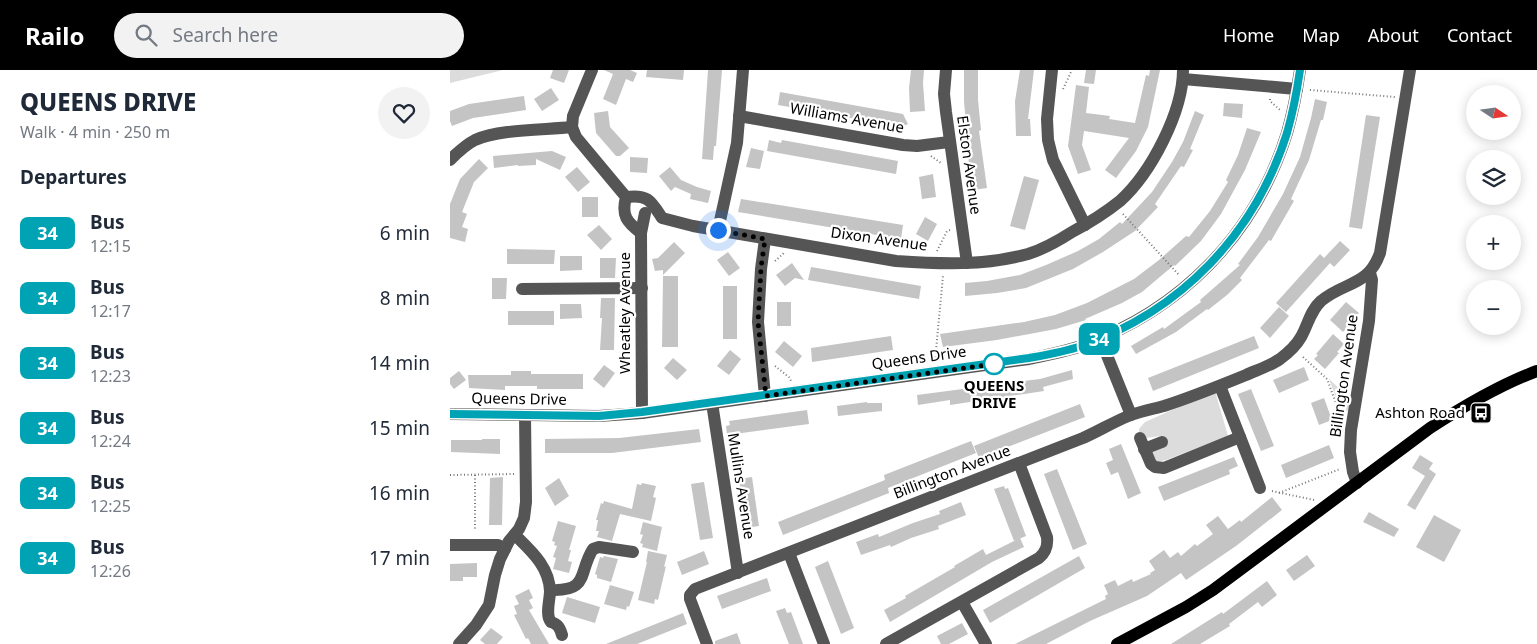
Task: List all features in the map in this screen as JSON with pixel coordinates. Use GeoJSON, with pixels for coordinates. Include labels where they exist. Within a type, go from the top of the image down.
{"type":"FeatureCollection","features":[{"type":"Feature","properties":{"kind":"main road"},"geometry":{"type":"LineString","coordinates":[[1117,644],[1162,621],[1213,590],[1430,428],[1460,408],[1516,379],[1537,371]]}},
{"type":"Feature","properties":{"kind":"street"},"geometry":{"type":"LineString","coordinates":[[592,70],[573,116],[572,127],[576,137],[631,203],[645,213]]}},
{"type":"Feature","properties":{"kind":"street"},"geometry":{"type":"LineString","coordinates":[[718,230],[734,159],[743,70]]}},
{"type":"Feature","properties":{"kind":"street","name":"Elston Avenue"},"geometry":{"type":"LineString","coordinates":[[946,70],[944,94],[949,142],[967,263]]}},
{"type":"Feature","properties":{"kind":"street"},"geometry":{"type":"LineString","coordinates":[[1052,70],[1047,119],[1048,140],[1053,160],[1085,225]]}},
{"type":"Feature","properties":{"kind":"street","name":"Queens Drive"},"geometry":{"type":"LineString","coordinates":[[450,414],[599,416],[642,412],[1029,358],[1060,352],[1100,338],[1147,315],[1164,303],[1198,276],[1227,246],[1250,213],[1267,182],[1286,134],[1300,70]]}},
{"type":"Feature","properties":{"kind":"street","name":"Billington Avenue"},"geometry":{"type":"LineString","coordinates":[[702,643],[690,599],[690,595],[696,589],[1083,438],[1131,415],[1220,386],[1280,359],[1295,346],[1316,306],[1333,292],[1357,282],[1370,273],[1375,266],[1380,252],[1410,70]]}},
{"type":"Feature","properties":{"kind":"street"},"geometry":{"type":"LineString","coordinates":[[1183,74],[1297,89]]}},
{"type":"Feature","properties":{"kind":"street","name":"Dixon Avenue"},"geometry":{"type":"LineString","coordinates":[[645,213],[693,226],[896,261],[967,263],[1028,254],[1051,245],[1100,216],[1125,195],[1150,162],[1168,130],[1175,113],[1183,74]]}},
{"type":"Feature","properties":{"kind":"street","name":"Williams Avenue"},"geometry":{"type":"LineString","coordinates":[[739,116],[903,145],[917,146],[949,142]]}},
{"type":"Feature","properties":{"kind":"street"},"geometry":{"type":"LineString","coordinates":[[450,160],[474,140],[490,135],[572,127]]}},
{"type":"Feature","properties":{"kind":"street"},"geometry":{"type":"LineString","coordinates":[[626,197],[646,198],[662,218]]}},
{"type":"Feature","properties":{"kind":"street"},"geometry":{"type":"LineString","coordinates":[[626,197],[624,216],[641,233]]}},
{"type":"Feature","properties":{"kind":"street","name":"Wheatley Avenue"},"geometry":{"type":"LineString","coordinates":[[642,412],[641,233],[645,213]]}},
{"type":"Feature","properties":{"kind":"street"},"geometry":{"type":"LineString","coordinates":[[765,239],[761,268],[758,322],[766,396]]}},
{"type":"Feature","properties":{"kind":"street","name":"Billington Avenue"},"geometry":{"type":"LineString","coordinates":[[1357,483],[1350,452],[1354,412],[1370,321],[1372,280],[1370,273]]}},
{"type":"Feature","properties":{"kind":"street"},"geometry":{"type":"LineString","coordinates":[[522,289],[642,288]]}},
{"type":"Feature","properties":{"kind":"street"},"geometry":{"type":"LineString","coordinates":[[1100,338],[1131,415]]}},
{"type":"Feature","properties":{"kind":"street"},"geometry":{"type":"LineString","coordinates":[[1220,386],[1260,488]]}},
{"type":"Feature","properties":{"kind":"street","name":"Mullins Avenue"},"geometry":{"type":"LineString","coordinates":[[712,403],[738,573]]}},
{"type":"Feature","properties":{"kind":"street"},"geometry":{"type":"LineString","coordinates":[[460,644],[476,625],[489,605],[495,575],[505,548],[522,524],[526,510],[525,415]]}},
{"type":"Feature","properties":{"kind":"street"},"geometry":{"type":"LineString","coordinates":[[1162,442],[1142,444],[1150,464],[1155,467],[1164,468],[1240,437]]}},
{"type":"Feature","properties":{"kind":"street"},"geometry":{"type":"LineString","coordinates":[[886,644],[1039,558],[1047,549],[1047,537],[1019,463]]}},
{"type":"Feature","properties":{"kind":"street"},"geometry":{"type":"LineString","coordinates":[[515,535],[541,562],[550,590],[548,618],[551,622],[556,623],[562,635]]}},
{"type":"Feature","properties":{"kind":"street"},"geometry":{"type":"LineString","coordinates":[[450,545],[498,546],[505,548]]}},
{"type":"Feature","properties":{"kind":"street"},"geometry":{"type":"LineString","coordinates":[[550,590],[569,588],[578,584],[584,576],[593,549],[633,552]]}},
{"type":"Feature","properties":{"kind":"street"},"geometry":{"type":"LineString","coordinates":[[789,553],[824,644]]}},
{"type":"Feature","properties":{"kind":"street"},"geometry":{"type":"LineString","coordinates":[[962,602],[986,644]]}},
{"type":"Feature","properties":{"kind":"path"},"geometry":{"type":"LineString","coordinates":[[1297,89],[1405,98]]}},
{"type":"Feature","properties":{"kind":"path"},"geometry":{"type":"LineString","coordinates":[[1270,97],[1270,101],[1280,110]]}},
{"type":"Feature","properties":{"kind":"path"},"geometry":{"type":"LineString","coordinates":[[926,151],[941,163]]}},
{"type":"Feature","properties":{"kind":"path"},"geometry":{"type":"LineString","coordinates":[[1119,210],[1181,277]]}},
{"type":"Feature","properties":{"kind":"path"},"geometry":{"type":"LineString","coordinates":[[936,253],[947,231],[950,230]]}},
{"type":"Feature","properties":{"kind":"path"},"geometry":{"type":"LineString","coordinates":[[773,263],[784,254],[785,250]]}},
{"type":"Feature","properties":{"kind":"path"},"geometry":{"type":"LineString","coordinates":[[934,364],[944,271]]}},
{"type":"Feature","properties":{"kind":"path"},"geometry":{"type":"LineString","coordinates":[[1303,357],[1327,379],[1340,415],[1354,412]]}},
{"type":"Feature","properties":{"kind":"path"},"geometry":{"type":"LineString","coordinates":[[769,362],[790,378],[791,382]]}},
{"type":"Feature","properties":{"kind":"path"},"geometry":{"type":"LineString","coordinates":[[1279,493],[1352,465]]}},
{"type":"Feature","properties":{"kind":"path"},"geometry":{"type":"LineString","coordinates":[[450,475],[515,474]]}},
{"type":"Feature","properties":{"kind":"path"},"geometry":{"type":"LineString","coordinates":[[474,475],[475,529]]}},
{"type":"Feature","properties":{"kind":"path"},"geometry":{"type":"LineString","coordinates":[[1260,488],[1315,500]]}},
{"type":"Feature","properties":{"kind":"shaded area"},"geometry":{"type":"Polygon","coordinates":[[[450,70],[503,70],[450,83],[450,70]]]}},
{"type":"Feature","properties":{"kind":"shaded area"},"geometry":{"type":"Polygon","coordinates":[[[1329,379],[1352,400],[1349,410],[1342,413],[1329,379]]]}},
{"type":"Feature","properties":{"kind":"shaded area"},"geometry":{"type":"Polygon","coordinates":[[[1215,391],[1228,436],[1166,460],[1156,462],[1151,453],[1161,436],[1145,438],[1139,432],[1139,429],[1145,422],[1215,391]]]}},
{"type":"Feature","properties":{"kind":"building"},"geometry":{"type":"Polygon","coordinates":[[[553,70],[569,70],[564,83],[550,78],[553,70]]]}},
{"type":"Feature","properties":{"kind":"building"},"geometry":{"type":"Polygon","coordinates":[[[604,70],[630,70],[637,73],[633,82],[626,79],[616,105],[603,99],[613,74],[604,70]]]}},
{"type":"Feature","properties":{"kind":"building"},"geometry":{"type":"Polygon","coordinates":[[[647,70],[684,70],[683,80],[646,77],[647,70]]]}},
{"type":"Feature","properties":{"kind":"building"},"geometry":{"type":"Polygon","coordinates":[[[708,70],[722,70],[716,146],[714,146],[713,160],[702,159],[708,70]]]}},
{"type":"Feature","properties":{"kind":"building"},"geometry":{"type":"Polygon","coordinates":[[[911,70],[924,70],[925,111],[910,112],[909,88],[911,70]]]}},
{"type":"Feature","properties":{"kind":"building"},"geometry":{"type":"Polygon","coordinates":[[[964,70],[978,70],[981,130],[979,131],[987,188],[973,190],[965,137],[967,136],[964,70]]]}},
{"type":"Feature","properties":{"kind":"building"},"geometry":{"type":"Polygon","coordinates":[[[1020,70],[1034,70],[1028,119],[1030,119],[1031,136],[1016,136],[1015,101],[1020,70]]]}},
{"type":"Feature","properties":{"kind":"building"},"geometry":{"type":"Polygon","coordinates":[[[1086,70],[1096,70],[1094,84],[1084,83],[1086,70]]]}},
{"type":"Feature","properties":{"kind":"building"},"geometry":{"type":"Polygon","coordinates":[[[1150,70],[1160,70],[1148,127],[1136,151],[1116,178],[1105,170],[1129,138],[1084,131],[1082,145],[1091,170],[1078,174],[1068,146],[1076,85],[1089,87],[1086,113],[1110,116],[1109,119],[1135,123],[1146,75],[1149,76],[1150,70]]]}},
{"type":"Feature","properties":{"kind":"building"},"geometry":{"type":"Polygon","coordinates":[[[551,88],[559,100],[542,111],[534,99],[551,88]]]}},
{"type":"Feature","properties":{"kind":"building"},"geometry":{"type":"Polygon","coordinates":[[[780,92],[903,114],[908,124],[901,127],[778,105],[780,92]]]}},
{"type":"Feature","properties":{"kind":"building"},"geometry":{"type":"Polygon","coordinates":[[[524,96],[526,110],[473,118],[452,126],[450,121],[450,111],[469,104],[524,96]]]}},
{"type":"Feature","properties":{"kind":"building"},"geometry":{"type":"Polygon","coordinates":[[[1315,99],[1327,102],[1323,120],[1321,120],[1309,160],[1291,199],[1294,201],[1271,241],[1269,240],[1240,278],[1242,280],[1227,295],[1176,332],[1136,354],[1131,346],[1163,327],[1164,329],[1201,302],[1200,300],[1240,265],[1238,264],[1258,237],[1283,194],[1300,157],[1315,99]]]}},
{"type":"Feature","properties":{"kind":"building"},"geometry":{"type":"Polygon","coordinates":[[[1224,103],[1243,104],[1242,118],[1223,116],[1224,103]]]}},
{"type":"Feature","properties":{"kind":"building"},"geometry":{"type":"Polygon","coordinates":[[[608,111],[610,127],[629,148],[620,156],[616,156],[596,133],[594,113],[608,111]]]}},
{"type":"Feature","properties":{"kind":"building"},"geometry":{"type":"Polygon","coordinates":[[[1195,111],[1204,115],[1190,149],[1193,150],[1184,167],[1181,166],[1155,204],[1158,207],[1135,231],[1073,269],[1026,288],[965,296],[965,283],[1020,275],[1078,251],[1099,239],[1120,222],[1122,224],[1152,192],[1172,162],[1183,142],[1195,111]]]}},
{"type":"Feature","properties":{"kind":"building"},"geometry":{"type":"Polygon","coordinates":[[[1366,115],[1380,117],[1362,229],[1349,227],[1366,115]]]}},
{"type":"Feature","properties":{"kind":"building"},"geometry":{"type":"Polygon","coordinates":[[[1247,128],[1261,132],[1245,170],[1221,214],[1201,241],[1175,266],[1142,292],[1086,320],[1056,329],[997,340],[943,347],[940,334],[1024,322],[1055,315],[1087,303],[1134,279],[1186,236],[1189,237],[1210,211],[1228,182],[1226,180],[1238,155],[1247,128]]]}},
{"type":"Feature","properties":{"kind":"building"},"geometry":{"type":"Polygon","coordinates":[[[769,140],[781,143],[782,140],[898,161],[896,174],[767,151],[769,140]]]}},
{"type":"Feature","properties":{"kind":"building"},"geometry":{"type":"Polygon","coordinates":[[[751,148],[764,151],[760,169],[746,167],[751,148]]]}},
{"type":"Feature","properties":{"kind":"building"},"geometry":{"type":"Polygon","coordinates":[[[552,151],[566,157],[560,170],[536,159],[536,165],[494,168],[493,156],[552,151]]]}},
{"type":"Feature","properties":{"kind":"building"},"geometry":{"type":"Polygon","coordinates":[[[630,157],[648,158],[647,173],[630,172],[630,157]]]}},
{"type":"Feature","properties":{"kind":"building"},"geometry":{"type":"Polygon","coordinates":[[[479,159],[488,168],[474,182],[462,212],[467,214],[462,227],[468,229],[465,242],[450,238],[450,204],[460,179],[479,159]]]}},
{"type":"Feature","properties":{"kind":"building"},"geometry":{"type":"Polygon","coordinates":[[[577,167],[590,182],[578,192],[565,177],[577,167]]]}},
{"type":"Feature","properties":{"kind":"building"},"geometry":{"type":"Polygon","coordinates":[[[670,167],[681,180],[711,191],[708,203],[690,199],[691,194],[675,187],[671,191],[659,176],[670,167]]]}},
{"type":"Feature","properties":{"kind":"building"},"geometry":{"type":"Polygon","coordinates":[[[933,174],[936,197],[922,199],[919,177],[933,174]]]}},
{"type":"Feature","properties":{"kind":"building"},"geometry":{"type":"Polygon","coordinates":[[[1024,176],[1039,180],[1025,230],[1010,226],[1024,176]]]}},
{"type":"Feature","properties":{"kind":"building"},"geometry":{"type":"Polygon","coordinates":[[[582,197],[598,197],[598,217],[582,217],[582,197]]]}},
{"type":"Feature","properties":{"kind":"building"},"geometry":{"type":"Polygon","coordinates":[[[741,199],[903,225],[901,239],[738,212],[741,199]]]}},
{"type":"Feature","properties":{"kind":"building"},"geometry":{"type":"Polygon","coordinates":[[[925,217],[937,224],[928,241],[916,234],[925,217]]]}},
{"type":"Feature","properties":{"kind":"building"},"geometry":{"type":"Polygon","coordinates":[[[599,225],[612,239],[601,250],[587,235],[599,225]]]}},
{"type":"Feature","properties":{"kind":"building"},"geometry":{"type":"Polygon","coordinates":[[[1340,241],[1350,250],[1334,267],[1330,263],[1286,312],[1276,303],[1320,254],[1324,258],[1340,241]]]}},
{"type":"Feature","properties":{"kind":"building"},"geometry":{"type":"Polygon","coordinates":[[[674,242],[685,253],[663,275],[663,270],[655,271],[652,259],[658,258],[674,242]]]}},
{"type":"Feature","properties":{"kind":"building"},"geometry":{"type":"Polygon","coordinates":[[[507,249],[555,250],[554,264],[507,264],[507,249]]]}},
{"type":"Feature","properties":{"kind":"building"},"geometry":{"type":"Polygon","coordinates":[[[728,252],[740,268],[729,276],[717,260],[728,252]]]}},
{"type":"Feature","properties":{"kind":"building"},"geometry":{"type":"Polygon","coordinates":[[[560,256],[582,256],[582,270],[560,271],[560,256]]]}},
{"type":"Feature","properties":{"kind":"building"},"geometry":{"type":"Polygon","coordinates":[[[600,258],[616,258],[615,278],[600,278],[600,258]]]}},
{"type":"Feature","properties":{"kind":"building"},"geometry":{"type":"Polygon","coordinates":[[[792,263],[804,280],[795,278],[785,286],[776,275],[792,263]]]}},
{"type":"Feature","properties":{"kind":"building"},"geometry":{"type":"Polygon","coordinates":[[[811,267],[921,286],[919,299],[808,280],[811,267]]]}},
{"type":"Feature","properties":{"kind":"building"},"geometry":{"type":"Polygon","coordinates":[[[663,276],[678,276],[678,347],[662,347],[663,276]]]}},
{"type":"Feature","properties":{"kind":"building"},"geometry":{"type":"Polygon","coordinates":[[[492,278],[507,278],[506,299],[492,299],[492,278]]]}},
{"type":"Feature","properties":{"kind":"building"},"geometry":{"type":"Polygon","coordinates":[[[723,286],[737,286],[737,339],[723,339],[723,286]]]}},
{"type":"Feature","properties":{"kind":"building"},"geometry":{"type":"Polygon","coordinates":[[[601,298],[615,298],[614,350],[600,350],[601,298]]]}},
{"type":"Feature","properties":{"kind":"building"},"geometry":{"type":"Polygon","coordinates":[[[777,302],[791,302],[791,326],[777,326],[777,302]]]}},
{"type":"Feature","properties":{"kind":"building"},"geometry":{"type":"Polygon","coordinates":[[[1346,302],[1359,313],[1343,332],[1330,320],[1346,302]]]}},
{"type":"Feature","properties":{"kind":"building"},"geometry":{"type":"Polygon","coordinates":[[[560,304],[581,304],[582,318],[560,319],[560,304]]]}},
{"type":"Feature","properties":{"kind":"building"},"geometry":{"type":"Polygon","coordinates":[[[1279,307],[1289,316],[1270,338],[1260,328],[1279,307]]]}},
{"type":"Feature","properties":{"kind":"building"},"geometry":{"type":"Polygon","coordinates":[[[508,311],[554,311],[554,325],[508,325],[508,311]]]}},
{"type":"Feature","properties":{"kind":"building"},"geometry":{"type":"Polygon","coordinates":[[[1333,334],[1344,344],[1325,369],[1314,359],[1333,334]]]}},
{"type":"Feature","properties":{"kind":"building"},"geometry":{"type":"Polygon","coordinates":[[[891,336],[893,350],[812,362],[811,348],[891,336]]]}},
{"type":"Feature","properties":{"kind":"building"},"geometry":{"type":"Polygon","coordinates":[[[1254,336],[1259,348],[1153,391],[1148,378],[1254,336]]]}},
{"type":"Feature","properties":{"kind":"building"},"geometry":{"type":"Polygon","coordinates":[[[784,341],[802,356],[793,367],[775,352],[784,341]]]}},
{"type":"Feature","properties":{"kind":"building"},"geometry":{"type":"Polygon","coordinates":[[[730,350],[741,359],[729,375],[717,366],[730,350]]]}},
{"type":"Feature","properties":{"kind":"building"},"geometry":{"type":"Polygon","coordinates":[[[673,358],[687,370],[677,380],[664,368],[673,358]]]}},
{"type":"Feature","properties":{"kind":"building"},"geometry":{"type":"Polygon","coordinates":[[[604,365],[615,373],[604,388],[593,379],[604,365]]]}},
{"type":"Feature","properties":{"kind":"building"},"geometry":{"type":"Polygon","coordinates":[[[1304,367],[1309,380],[1279,393],[1273,380],[1304,367]]]}},
{"type":"Feature","properties":{"kind":"building"},"geometry":{"type":"Polygon","coordinates":[[[1072,370],[1073,379],[1043,387],[1044,391],[950,405],[950,400],[918,405],[917,395],[1040,379],[1072,370]]]}},
{"type":"Feature","properties":{"kind":"building"},"geometry":{"type":"Polygon","coordinates":[[[459,371],[466,380],[454,389],[450,384],[450,378],[459,371]]]}},
{"type":"Feature","properties":{"kind":"building"},"geometry":{"type":"Polygon","coordinates":[[[511,371],[531,371],[531,374],[583,374],[583,389],[537,389],[537,386],[505,386],[505,390],[469,388],[468,375],[511,375],[511,371]]]}},
{"type":"Feature","properties":{"kind":"building"},"geometry":{"type":"Polygon","coordinates":[[[1251,389],[1274,446],[1261,451],[1238,394],[1251,389]]]}},
{"type":"Feature","properties":{"kind":"building"},"geometry":{"type":"Polygon","coordinates":[[[1324,398],[1332,420],[1319,425],[1311,403],[1324,398]]]}},
{"type":"Feature","properties":{"kind":"building"},"geometry":{"type":"Polygon","coordinates":[[[867,402],[882,403],[882,411],[838,416],[837,406],[867,402]]]}},
{"type":"Feature","properties":{"kind":"building"},"geometry":{"type":"Polygon","coordinates":[[[1080,404],[1085,417],[979,458],[974,446],[1080,404]]]}},
{"type":"Feature","properties":{"kind":"building"},"geometry":{"type":"Polygon","coordinates":[[[807,410],[809,424],[727,435],[726,426],[730,425],[729,421],[807,410]]]}},
{"type":"Feature","properties":{"kind":"building"},"geometry":{"type":"Polygon","coordinates":[[[699,429],[701,442],[612,453],[545,453],[545,439],[619,438],[699,429]]]}},
{"type":"Feature","properties":{"kind":"building"},"geometry":{"type":"Polygon","coordinates":[[[500,439],[500,454],[451,452],[451,440],[500,439]]]}},
{"type":"Feature","properties":{"kind":"building"},"geometry":{"type":"Polygon","coordinates":[[[971,441],[976,453],[888,488],[889,493],[783,535],[778,522],[885,480],[884,475],[971,441]]]}},
{"type":"Feature","properties":{"kind":"building"},"geometry":{"type":"Polygon","coordinates":[[[1121,444],[1141,493],[1128,499],[1118,472],[1111,475],[1106,463],[1113,460],[1109,449],[1121,444]]]}},
{"type":"Feature","properties":{"kind":"building"},"geometry":{"type":"Polygon","coordinates":[[[1329,445],[1334,458],[1286,478],[1281,465],[1329,445]]]}},
{"type":"Feature","properties":{"kind":"building"},"geometry":{"type":"Polygon","coordinates":[[[1420,455],[1433,463],[1429,469],[1436,474],[1415,510],[1407,505],[1425,476],[1412,468],[1420,455]]]}},
{"type":"Feature","properties":{"kind":"building"},"geometry":{"type":"Polygon","coordinates":[[[1234,457],[1238,466],[1229,470],[1230,474],[1164,501],[1158,487],[1234,457]]]}},
{"type":"Feature","properties":{"kind":"building"},"geometry":{"type":"Polygon","coordinates":[[[1057,469],[1087,544],[1073,550],[1044,474],[1057,469]]]}},
{"type":"Feature","properties":{"kind":"building"},"geometry":{"type":"Polygon","coordinates":[[[503,477],[502,525],[489,525],[490,478],[503,477]]]}},
{"type":"Feature","properties":{"kind":"building"},"geometry":{"type":"Polygon","coordinates":[[[752,477],[759,526],[745,528],[739,479],[752,477]]]}},
{"type":"Feature","properties":{"kind":"building"},"geometry":{"type":"Polygon","coordinates":[[[559,478],[569,496],[555,506],[545,488],[559,478]]]}},
{"type":"Feature","properties":{"kind":"building"},"geometry":{"type":"Polygon","coordinates":[[[704,482],[713,538],[700,540],[691,484],[704,482]]]}},
{"type":"Feature","properties":{"kind":"building"},"geometry":{"type":"Polygon","coordinates":[[[642,483],[656,486],[653,497],[656,498],[651,521],[620,514],[612,541],[597,537],[599,531],[596,531],[598,520],[596,520],[601,503],[603,504],[604,501],[632,509],[637,484],[641,485],[642,483]]]}},
{"type":"Feature","properties":{"kind":"building"},"geometry":{"type":"Polygon","coordinates":[[[1004,486],[1005,489],[1008,488],[1026,536],[1014,541],[994,489],[1004,486]]]}},
{"type":"Feature","properties":{"kind":"building"},"geometry":{"type":"Polygon","coordinates":[[[1272,497],[1282,510],[1236,546],[1186,580],[1181,573],[1147,596],[1090,621],[1046,644],[1015,644],[1106,599],[1105,596],[1108,594],[1104,585],[1115,580],[1118,586],[1132,579],[1133,582],[1151,574],[1155,570],[1149,561],[1164,550],[1170,558],[1178,552],[1181,556],[1195,544],[1197,546],[1213,534],[1206,525],[1218,516],[1228,529],[1240,520],[1241,522],[1272,497]]]}},
{"type":"Feature","properties":{"kind":"building"},"geometry":{"type":"Polygon","coordinates":[[[961,502],[966,515],[938,526],[939,529],[891,547],[890,545],[861,555],[856,542],[878,534],[879,537],[940,514],[939,511],[961,502]]]}},
{"type":"Feature","properties":{"kind":"building"},"geometry":{"type":"Polygon","coordinates":[[[1369,512],[1399,529],[1394,537],[1363,522],[1369,512]]]}},
{"type":"Feature","properties":{"kind":"building"},"geometry":{"type":"Polygon","coordinates":[[[1434,515],[1461,530],[1444,562],[1416,547],[1434,515]]]}},
{"type":"Feature","properties":{"kind":"building"},"geometry":{"type":"Polygon","coordinates":[[[558,521],[576,526],[569,550],[571,550],[568,561],[572,562],[569,573],[553,569],[556,558],[553,557],[557,546],[552,541],[558,521]]]}},
{"type":"Feature","properties":{"kind":"building"},"geometry":{"type":"Polygon","coordinates":[[[643,522],[662,527],[657,551],[642,547],[643,544],[640,543],[643,535],[640,534],[643,522]]]}},
{"type":"Feature","properties":{"kind":"building"},"geometry":{"type":"Polygon","coordinates":[[[1020,538],[1024,547],[992,562],[890,622],[884,610],[906,598],[905,596],[983,549],[986,555],[1020,538]]]}},
{"type":"Feature","properties":{"kind":"building"},"geometry":{"type":"Polygon","coordinates":[[[648,551],[667,555],[658,600],[655,599],[654,604],[638,600],[648,551]]]}},
{"type":"Feature","properties":{"kind":"building"},"geometry":{"type":"Polygon","coordinates":[[[704,551],[709,564],[682,575],[677,562],[704,551]]]}},
{"type":"Feature","properties":{"kind":"building"},"geometry":{"type":"Polygon","coordinates":[[[1307,555],[1315,566],[1294,581],[1286,570],[1307,555]]]}},
{"type":"Feature","properties":{"kind":"building"},"geometry":{"type":"Polygon","coordinates":[[[604,556],[618,559],[611,582],[597,578],[595,574],[600,557],[603,558],[604,556]]]}},
{"type":"Feature","properties":{"kind":"building"},"geometry":{"type":"Polygon","coordinates":[[[1079,556],[1085,568],[990,623],[983,610],[1079,556]]]}},
{"type":"Feature","properties":{"kind":"building"},"geometry":{"type":"Polygon","coordinates":[[[828,561],[854,628],[841,634],[815,567],[828,561]]]}},
{"type":"Feature","properties":{"kind":"building"},"geometry":{"type":"Polygon","coordinates":[[[477,563],[477,577],[463,577],[463,581],[450,581],[450,564],[477,563]]]}},
{"type":"Feature","properties":{"kind":"building"},"geometry":{"type":"Polygon","coordinates":[[[767,578],[771,591],[722,609],[717,596],[767,578]]]}},
{"type":"Feature","properties":{"kind":"building"},"geometry":{"type":"Polygon","coordinates":[[[1267,581],[1277,595],[1262,607],[1258,602],[1229,624],[1230,626],[1200,644],[1171,644],[1222,612],[1223,614],[1267,581]]]}},
{"type":"Feature","properties":{"kind":"building"},"geometry":{"type":"Polygon","coordinates":[[[610,585],[634,592],[629,607],[627,606],[626,610],[604,604],[610,585]]]}},
{"type":"Feature","properties":{"kind":"building"},"geometry":{"type":"Polygon","coordinates":[[[529,589],[533,598],[529,600],[533,608],[529,610],[549,644],[531,644],[528,638],[526,639],[514,615],[517,614],[514,606],[519,604],[515,596],[529,589]]]}},
{"type":"Feature","properties":{"kind":"building"},"geometry":{"type":"Polygon","coordinates":[[[567,597],[600,607],[595,623],[562,613],[567,597]]]}},
{"type":"Feature","properties":{"kind":"building"},"geometry":{"type":"Polygon","coordinates":[[[785,608],[787,613],[791,612],[803,644],[789,644],[776,611],[785,608]]]}},
{"type":"Feature","properties":{"kind":"building"},"geometry":{"type":"Polygon","coordinates":[[[683,613],[687,624],[637,644],[606,644],[683,613]]]}},
{"type":"Feature","properties":{"kind":"building"},"geometry":{"type":"Polygon","coordinates":[[[962,623],[968,634],[949,644],[941,644],[937,636],[962,623]]]}},
{"type":"Feature","properties":{"kind":"building"},"geometry":{"type":"Polygon","coordinates":[[[491,628],[503,637],[497,644],[485,644],[480,640],[491,628]]]}},
{"type":"Feature","properties":{"kind":"building"},"geometry":{"type":"Polygon","coordinates":[[[737,633],[741,644],[715,644],[715,641],[737,633]]]}},
{"type":"Feature","properties":{"kind":"bus line","name":"34"},"geometry":{"type":"LineString","coordinates":[[450,414],[599,416],[642,412],[926,374],[1029,358],[1060,352],[1100,338],[1147,315],[1181,291],[1218,256],[1239,231],[1267,182],[1277,158],[1295,100],[1300,70]]}},
{"type":"Feature","properties":{"kind":"place","name":"QUEENS DRIVE"},"geometry":{"type":"Point","coordinates":[994,364]}},
{"type":"Feature","properties":{"kind":"place","name":"Ashton Road"},"geometry":{"type":"Point","coordinates":[1481,413]}},
{"type":"Feature","properties":{"kind":"route"},"geometry":{"type":"LineString","coordinates":[[718,230],[765,239],[761,268],[758,322],[766,396],[994,364]]}}]}
